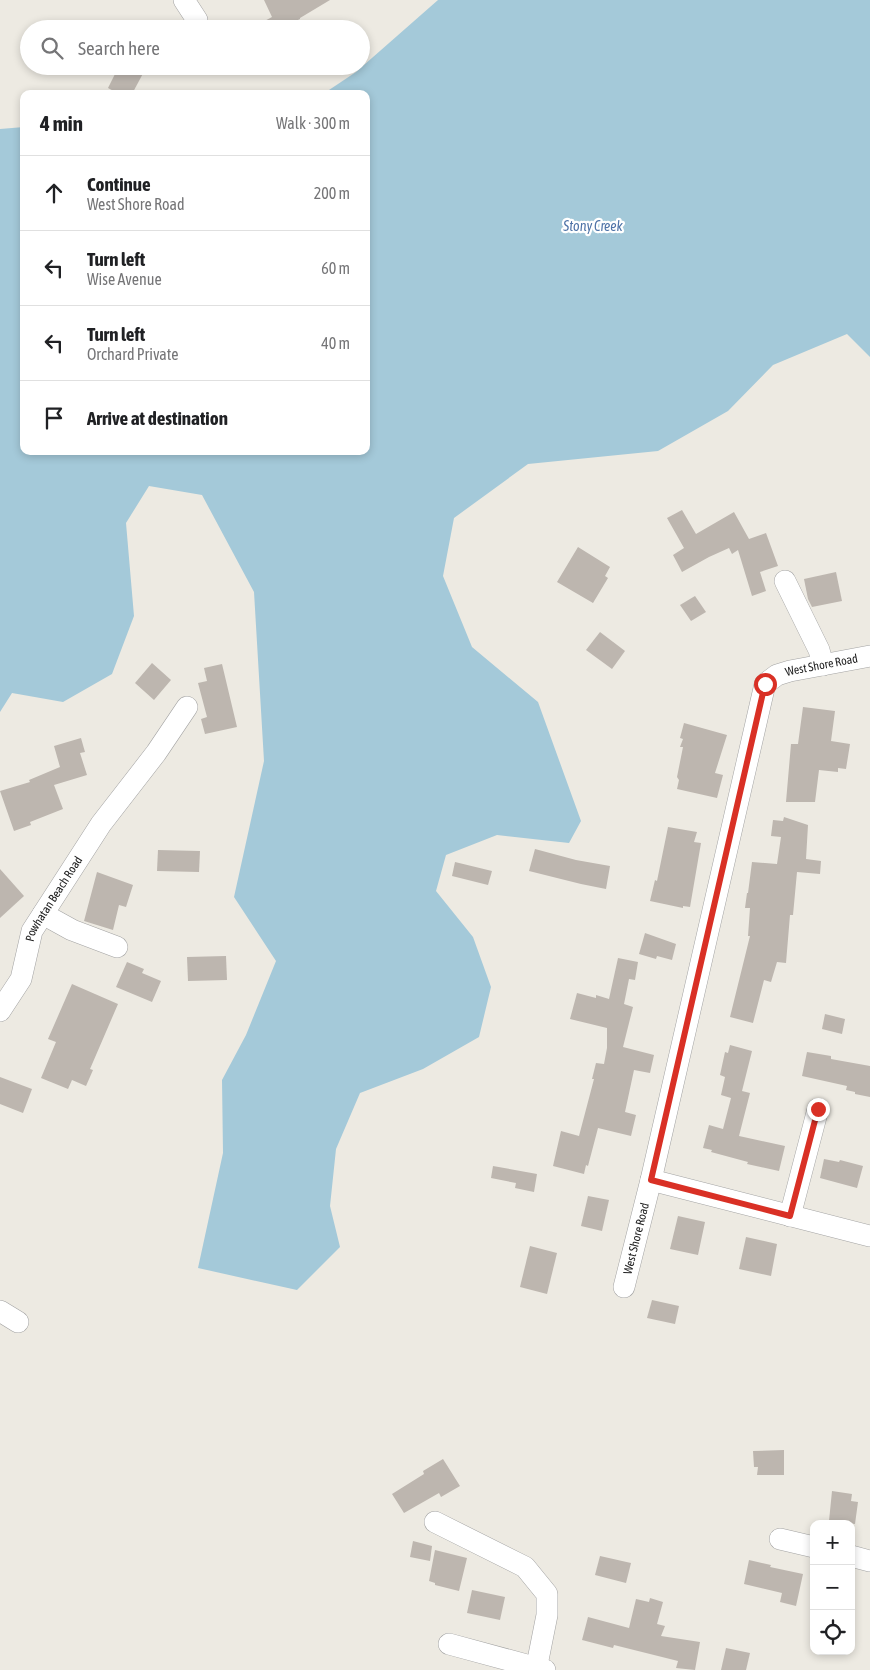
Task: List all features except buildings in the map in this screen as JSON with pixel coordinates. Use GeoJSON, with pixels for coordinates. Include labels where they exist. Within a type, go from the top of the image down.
{"type":"FeatureCollection","features":[{"type":"Feature","properties":{"kind":"street"},"geometry":{"type":"LineString","coordinates":[[184,0],[197,20]]}},
{"type":"Feature","properties":{"kind":"street"},"geometry":{"type":"LineString","coordinates":[[785,581],[819,650],[823,665]]}},
{"type":"Feature","properties":{"kind":"street","name":"West Shore Road"},"geometry":{"type":"LineString","coordinates":[[624,1286],[651,1180],[765,684],[777,676],[790,671],[870,656]]}},
{"type":"Feature","properties":{"kind":"street","name":"Powhatan Beach Road"},"geometry":{"type":"LineString","coordinates":[[0,1011],[21,979],[32,931],[101,824],[156,753],[187,707]]}},
{"type":"Feature","properties":{"kind":"street"},"geometry":{"type":"LineString","coordinates":[[43,914],[72,930],[117,947]]}},
{"type":"Feature","properties":{"kind":"street"},"geometry":{"type":"LineString","coordinates":[[790,1216],[818,1109]]}},
{"type":"Feature","properties":{"kind":"street"},"geometry":{"type":"LineString","coordinates":[[651,1180],[870,1236]]}},
{"type":"Feature","properties":{"kind":"street"},"geometry":{"type":"LineString","coordinates":[[0,1311],[18,1322]]}},
{"type":"Feature","properties":{"kind":"street"},"geometry":{"type":"LineString","coordinates":[[435,1522],[525,1567],[547,1594],[547,1615],[539,1669],[449,1644]]}},
{"type":"Feature","properties":{"kind":"street"},"geometry":{"type":"LineString","coordinates":[[780,1539],[810,1546]]}},
{"type":"Feature","properties":{"kind":"street"},"geometry":{"type":"LineString","coordinates":[[855,1557],[870,1561]]}},
{"type":"Feature","properties":{"kind":"water","name":"Stony Creek"},"geometry":{"type":"Polygon","coordinates":[[[438,0],[870,0],[870,357],[847,334],[773,365],[728,411],[658,451],[528,464],[454,518],[443,576],[472,647],[538,702],[581,821],[569,843],[497,835],[446,855],[436,891],[473,937],[491,987],[479,1037],[423,1069],[360,1093],[336,1149],[330,1206],[340,1247],[297,1290],[198,1268],[223,1153],[222,1080],[246,1035],[276,961],[234,897],[264,761],[254,592],[202,495],[149,486],[126,523],[134,616],[112,674],[63,702],[12,693],[0,712],[0,129],[20,127],[20,455],[370,455],[370,90],[329,90],[352,75],[370,75],[370,60],[438,0]]]}},
{"type":"Feature","properties":{"kind":"route"},"geometry":{"type":"LineString","coordinates":[[765,684],[651,1180],[790,1216],[818,1109]]}}]}
